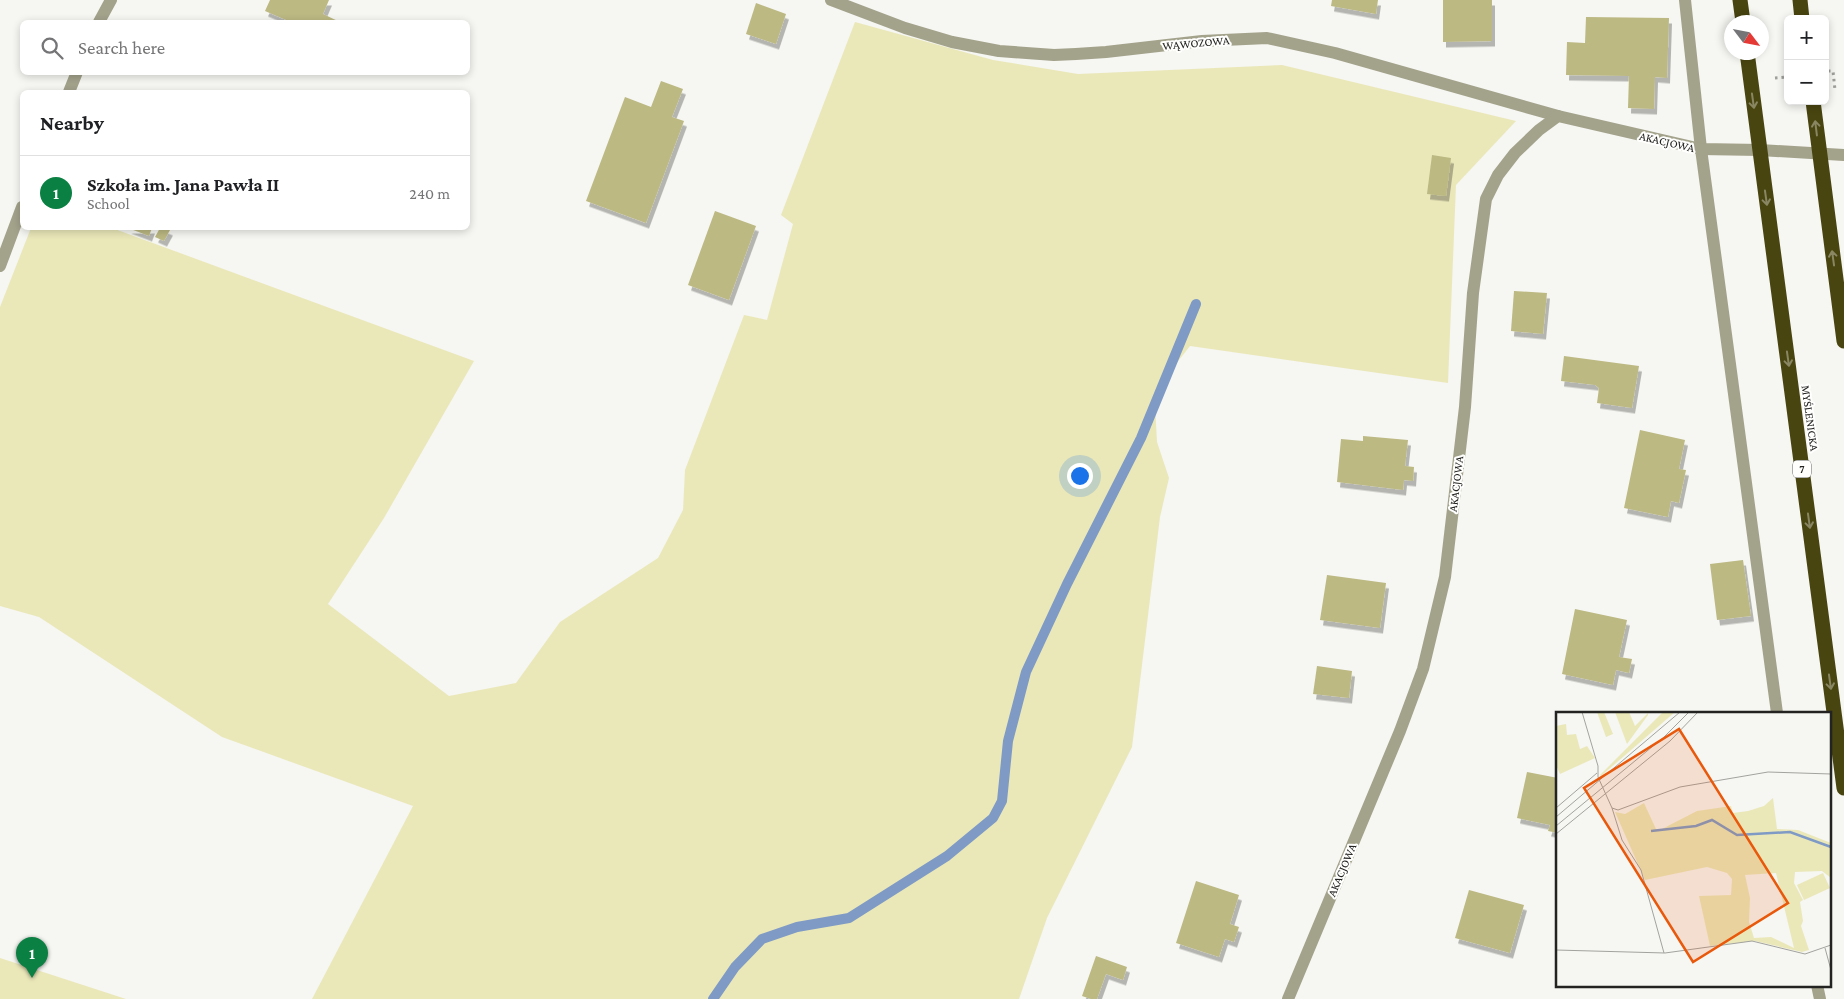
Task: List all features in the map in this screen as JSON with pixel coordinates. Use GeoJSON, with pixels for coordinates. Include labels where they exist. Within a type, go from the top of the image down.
{"type":"FeatureCollection","features":[{"type":"Feature","properties":{"kind":"highway"},"geometry":{"type":"LineString","coordinates":[[1740,0],[1742,15]]}},
{"type":"Feature","properties":{"kind":"highway"},"geometry":{"type":"LineString","coordinates":[[1800,0],[1802,15]]}},
{"type":"Feature","properties":{"kind":"highway","name":"MYŚLENICKA"},"geometry":{"type":"LineString","coordinates":[[1748,60],[1844,788]]}},
{"type":"Feature","properties":{"kind":"highway"},"geometry":{"type":"LineString","coordinates":[[1813,105],[1844,341]]}},
{"type":"Feature","properties":{"kind":"street"},"geometry":{"type":"LineString","coordinates":[[100,20],[111,0]]}},
{"type":"Feature","properties":{"kind":"street","name":"WĄWOZOWA"},"geometry":{"type":"LineString","coordinates":[[831,0],[905,28],[952,42],[999,52],[1068,54],[1106,52],[1202,41],[1267,38],[1335,54],[1558,116]]}},
{"type":"Feature","properties":{"kind":"street"},"geometry":{"type":"LineString","coordinates":[[1685,0],[1701,149],[1777,712]]}},
{"type":"Feature","properties":{"kind":"street"},"geometry":{"type":"LineString","coordinates":[[70,90],[76,75]]}},
{"type":"Feature","properties":{"kind":"street","name":"AKACJOWA"},"geometry":{"type":"LineString","coordinates":[[1288,999],[1400,731],[1427,651],[1445,577],[1465,407],[1473,293],[1486,199],[1498,175],[1515,153],[1539,130],[1558,116],[1701,149],[1760,150],[1844,156]]}},
{"type":"Feature","properties":{"kind":"street"},"geometry":{"type":"LineString","coordinates":[[0,266],[20,212]]}},
{"type":"Feature","properties":{"kind":"street"},"geometry":{"type":"LineString","coordinates":[[1818,986],[1820,999]]}},
{"type":"Feature","properties":{"kind":"shaded area"},"geometry":{"type":"Polygon","coordinates":[[[855,22],[993,60],[1078,74],[1282,65],[1516,121],[1456,185],[1448,383],[1190,346],[1168,374],[1155,405],[1157,442],[1169,478],[1160,517],[1132,747],[1047,918],[1019,999],[312,999],[413,806],[222,737],[39,617],[0,606],[0,307],[30,230],[117,230],[474,361],[384,518],[328,604],[449,696],[516,683],[560,622],[658,558],[683,510],[685,470],[744,315],[767,320],[793,224],[781,215],[855,22]]]}},
{"type":"Feature","properties":{"kind":"shaded area"},"geometry":{"type":"Polygon","coordinates":[[[0,958],[126,999],[0,999],[0,958]]]}},
{"type":"Feature","properties":{"kind":"building"},"geometry":{"type":"Polygon","coordinates":[[[270,0],[329,0],[323,14],[336,20],[286,20],[265,11],[270,0]]]}},
{"type":"Feature","properties":{"kind":"building"},"geometry":{"type":"Polygon","coordinates":[[[1332,0],[1378,0],[1376,14],[1331,6],[1332,0]]]}},
{"type":"Feature","properties":{"kind":"building"},"geometry":{"type":"Polygon","coordinates":[[[1443,0],[1492,0],[1492,41],[1443,42],[1443,0]]]}},
{"type":"Feature","properties":{"kind":"building"},"geometry":{"type":"Polygon","coordinates":[[[756,3],[786,14],[776,44],[746,34],[756,3]]]}},
{"type":"Feature","properties":{"kind":"building"},"geometry":{"type":"Polygon","coordinates":[[[1586,17],[1669,18],[1667,78],[1655,77],[1654,109],[1628,108],[1629,76],[1566,75],[1567,42],[1585,43],[1586,17]]]}},
{"type":"Feature","properties":{"kind":"building"},"geometry":{"type":"Polygon","coordinates":[[[661,81],[683,89],[672,117],[684,121],[646,223],[586,201],[625,97],[651,107],[661,81]]]}},
{"type":"Feature","properties":{"kind":"building"},"geometry":{"type":"Polygon","coordinates":[[[1432,155],[1451,158],[1446,196],[1427,194],[1432,155]]]}},
{"type":"Feature","properties":{"kind":"building"},"geometry":{"type":"Polygon","coordinates":[[[715,211],[756,226],[729,300],[688,285],[715,211]]]}},
{"type":"Feature","properties":{"kind":"building"},"geometry":{"type":"Polygon","coordinates":[[[133,230],[151,230],[149,236],[133,230]]]}},
{"type":"Feature","properties":{"kind":"building"},"geometry":{"type":"Polygon","coordinates":[[[159,230],[170,230],[164,241],[155,237],[159,230]]]}},
{"type":"Feature","properties":{"kind":"building"},"geometry":{"type":"Polygon","coordinates":[[[1514,291],[1547,293],[1543,334],[1511,331],[1514,291]]]}},
{"type":"Feature","properties":{"kind":"building"},"geometry":{"type":"Polygon","coordinates":[[[1564,356],[1639,366],[1632,408],[1597,403],[1599,388],[1595,385],[1561,381],[1564,356]]]}},
{"type":"Feature","properties":{"kind":"building"},"geometry":{"type":"Polygon","coordinates":[[[1640,430],[1685,440],[1679,469],[1686,470],[1679,503],[1671,501],[1668,517],[1624,508],[1640,430]]]}},
{"type":"Feature","properties":{"kind":"building"},"geometry":{"type":"Polygon","coordinates":[[[1363,436],[1408,440],[1405,466],[1414,467],[1413,481],[1404,480],[1403,490],[1337,482],[1341,439],[1363,441],[1363,436]]]}},
{"type":"Feature","properties":{"kind":"building"},"geometry":{"type":"Polygon","coordinates":[[[1743,560],[1751,616],[1717,620],[1710,564],[1743,560]]]}},
{"type":"Feature","properties":{"kind":"building"},"geometry":{"type":"Polygon","coordinates":[[[1327,575],[1386,583],[1380,628],[1320,620],[1327,575]]]}},
{"type":"Feature","properties":{"kind":"building"},"geometry":{"type":"Polygon","coordinates":[[[1575,609],[1627,620],[1619,657],[1632,659],[1629,673],[1616,670],[1613,685],[1562,674],[1575,609]]]}},
{"type":"Feature","properties":{"kind":"building"},"geometry":{"type":"Polygon","coordinates":[[[1317,666],[1352,671],[1349,698],[1313,694],[1317,666]]]}},
{"type":"Feature","properties":{"kind":"building"},"geometry":{"type":"Polygon","coordinates":[[[1527,772],[1556,778],[1556,833],[1548,831],[1550,825],[1517,818],[1527,772]]]}},
{"type":"Feature","properties":{"kind":"building"},"geometry":{"type":"Polygon","coordinates":[[[1196,881],[1239,895],[1230,924],[1239,927],[1234,942],[1225,939],[1219,957],[1176,943],[1196,881]]]}},
{"type":"Feature","properties":{"kind":"building"},"geometry":{"type":"Polygon","coordinates":[[[1469,890],[1524,905],[1510,953],[1455,938],[1469,890]]]}},
{"type":"Feature","properties":{"kind":"building"},"geometry":{"type":"Polygon","coordinates":[[[1096,956],[1127,967],[1123,980],[1106,974],[1097,999],[1091,999],[1082,996],[1096,956]]]}},
{"type":"Feature","properties":{"kind":"waterway"},"geometry":{"type":"LineString","coordinates":[[713,999],[735,967],[762,939],[797,927],[849,918],[947,856],[993,818],[1002,801],[1008,741],[1026,672],[1067,584],[1141,438],[1196,304]]}},
{"type":"Feature","properties":{"kind":"place","name":"Szkoła im. Jana Pawła II"},"geometry":{"type":"Point","coordinates":[32,978]}}]}
